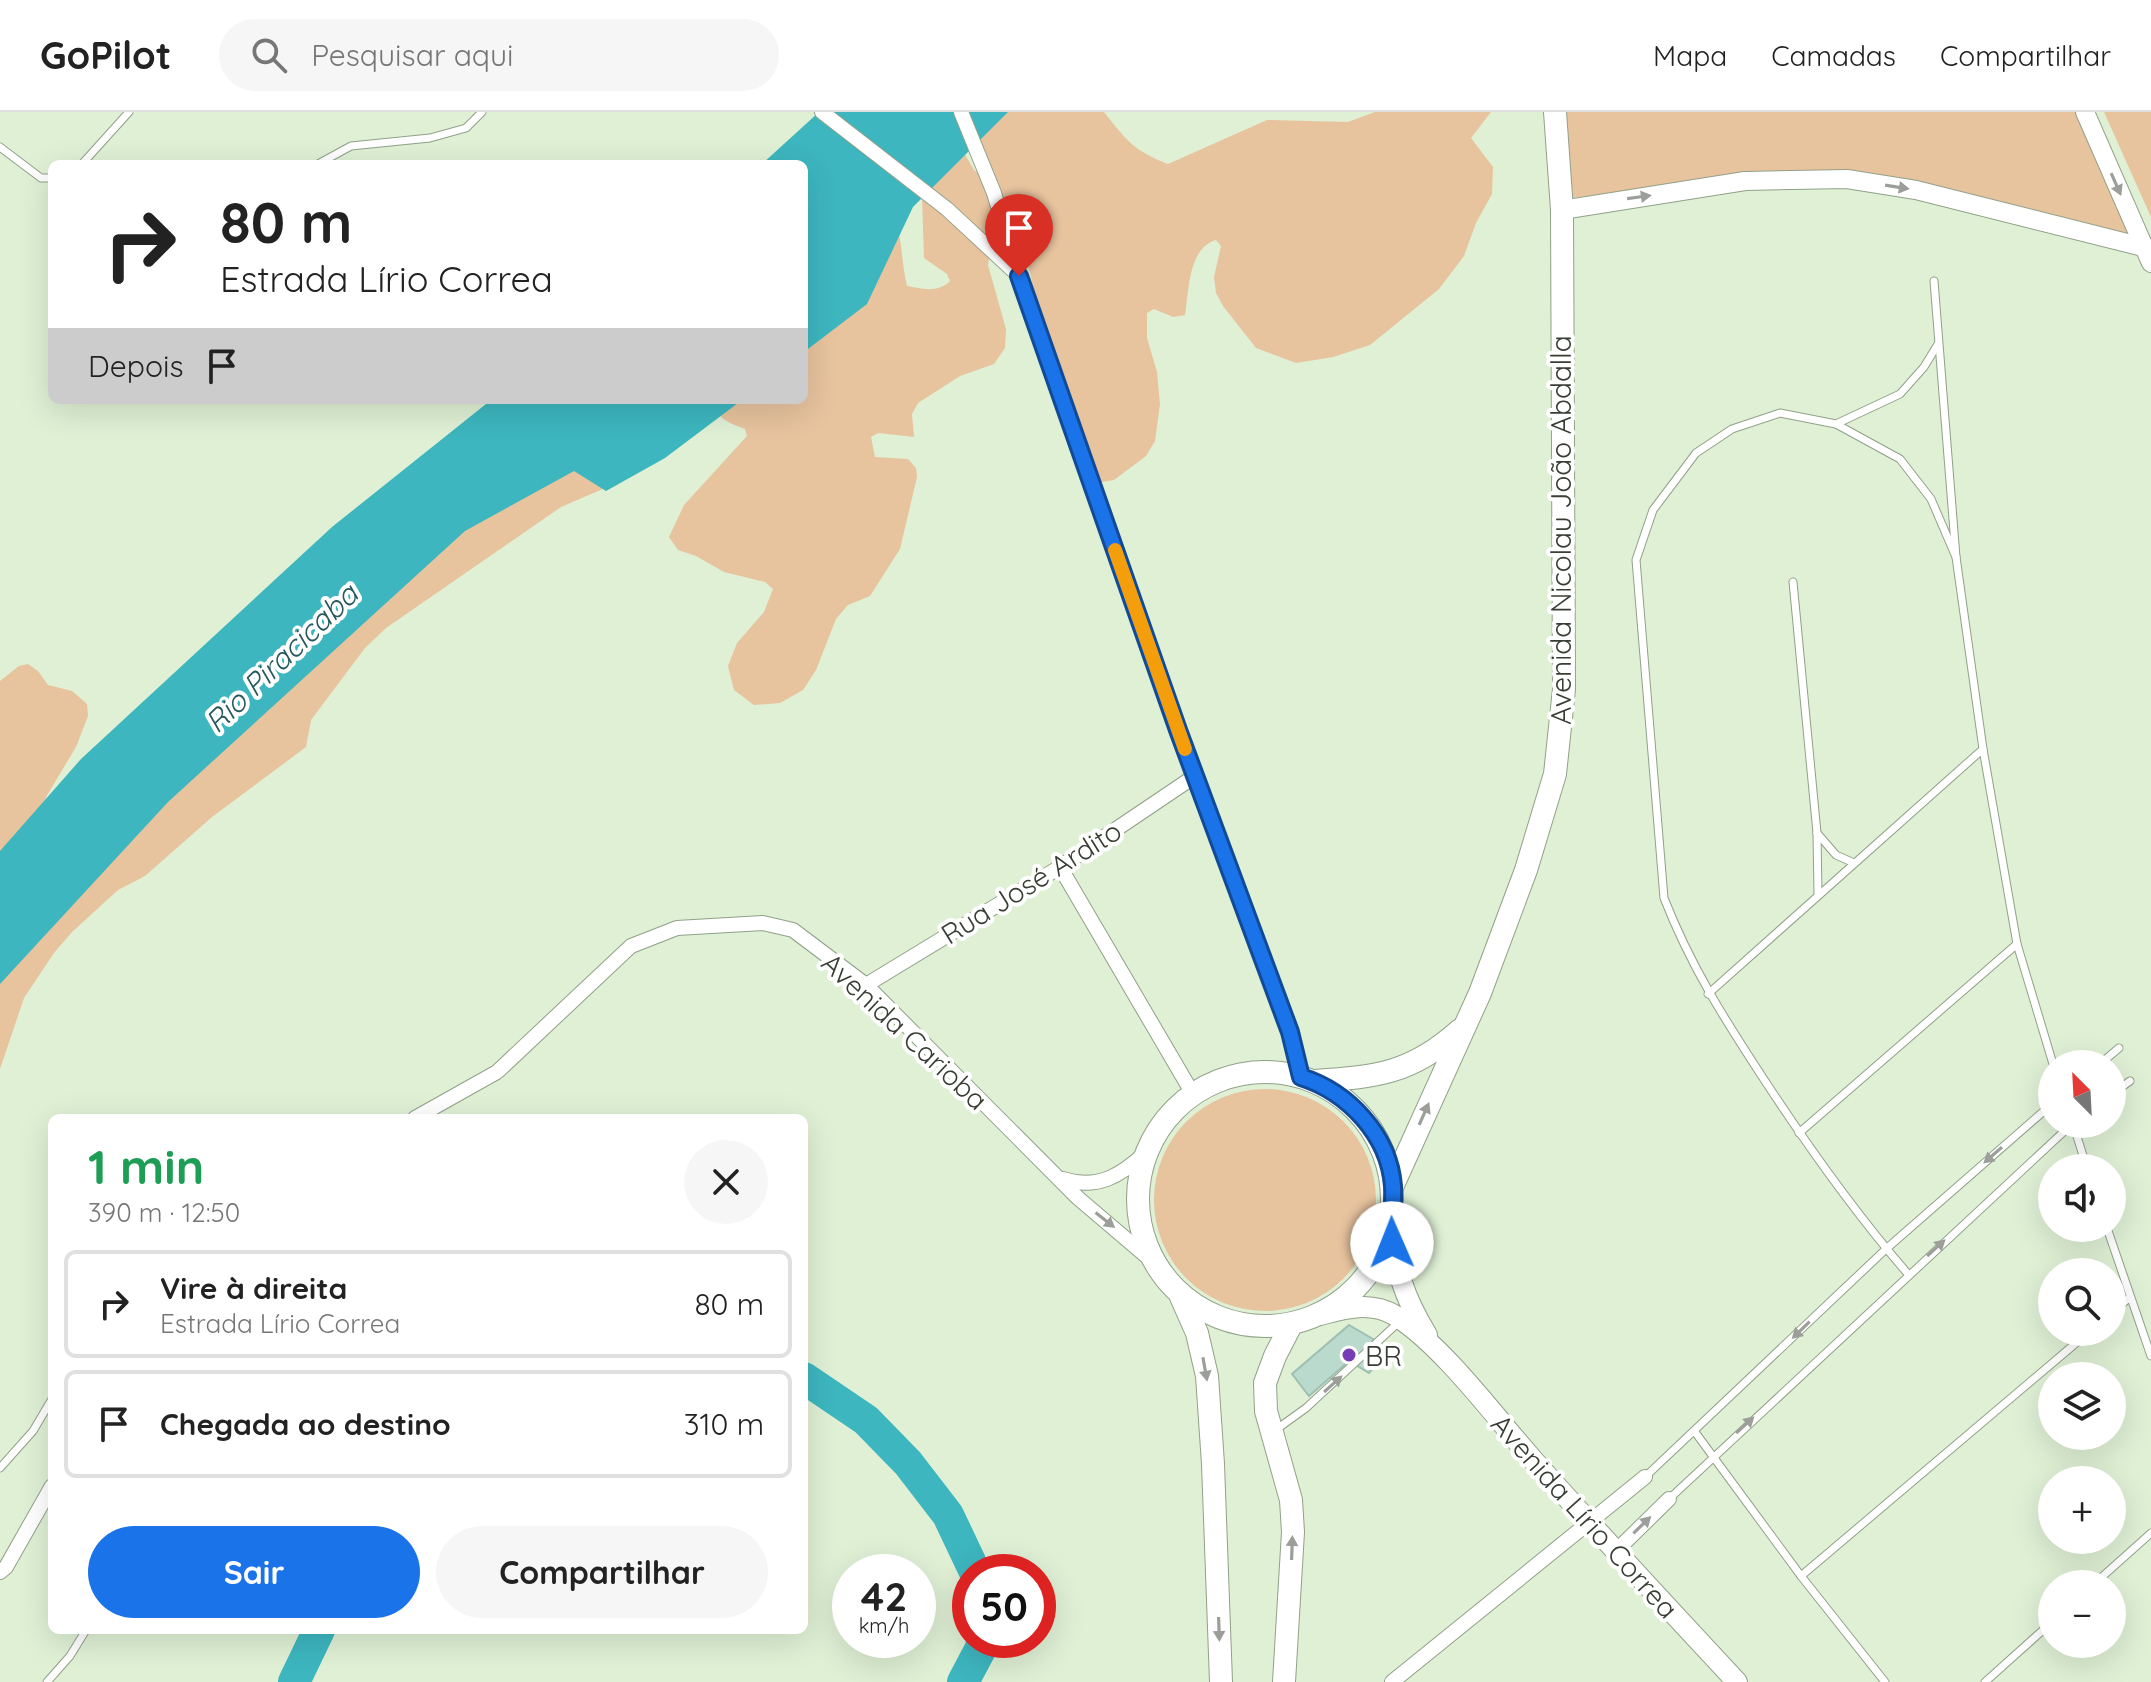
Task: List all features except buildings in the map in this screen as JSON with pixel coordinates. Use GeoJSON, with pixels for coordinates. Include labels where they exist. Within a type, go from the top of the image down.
{"type":"FeatureCollection","features":[{"type":"Feature","properties":{"kind":"main road","name":"Avenida Nicolau João Abdalla"},"geometry":{"type":"LineString","coordinates":[[1393,1185],[1480,993],[1526,870],[1555,774],[1564,689],[1562,210],[1555,112]]}},
{"type":"Feature","properties":{"kind":"main road","name":"Avenida Nicolau João Abdalla"},"geometry":{"type":"LineString","coordinates":[[1308,1079],[1364,1077],[1400,1070],[1441,1047],[1463,1027]]}},
{"type":"Feature","properties":{"kind":"main road"},"geometry":{"type":"LineString","coordinates":[[1180,1296],[1214,1317],[1252,1327],[1291,1325],[1320,1315],[1352,1292],[1369,1272],[1377,1262],[1391,1225],[1393,1185],[1385,1152],[1368,1123],[1344,1098],[1308,1079],[1273,1072],[1245,1073],[1218,1081],[1193,1094],[1165,1119],[1146,1152],[1137,1188],[1139,1226],[1152,1261],[1180,1296],[1197,1333],[1207,1376],[1221,1682]]}},
{"type":"Feature","properties":{"kind":"main road","name":"Avenida Lírio Correa"},"geometry":{"type":"LineString","coordinates":[[1391,1225],[1394,1261],[1401,1285],[1435,1349]]}},
{"type":"Feature","properties":{"kind":"main road","name":"Avenida Lírio Correa"},"geometry":{"type":"LineString","coordinates":[[1320,1315],[1352,1306],[1375,1307],[1401,1320],[1435,1349],[1590,1524],[1737,1682]]}},
{"type":"Feature","properties":{"kind":"main road"},"geometry":{"type":"LineString","coordinates":[[1284,1682],[1293,1532],[1291,1500],[1266,1411],[1265,1383],[1291,1325]]}},
{"type":"Feature","properties":{"kind":"street"},"geometry":{"type":"LineString","coordinates":[[822,112],[947,209],[1019,276]]}},
{"type":"Feature","properties":{"kind":"street"},"geometry":{"type":"LineString","coordinates":[[961,112],[994,193],[1019,276],[1195,776],[1308,1079]]}},
{"type":"Feature","properties":{"kind":"street"},"geometry":{"type":"LineString","coordinates":[[2085,112],[2148,253]]}},
{"type":"Feature","properties":{"kind":"street"},"geometry":{"type":"LineString","coordinates":[[1562,210],[1745,181],[1847,179],[1916,190],[2148,253]]}},
{"type":"Feature","properties":{"kind":"street","name":"Rua José Ardito"},"geometry":{"type":"LineString","coordinates":[[866,985],[1060,867],[1195,776]]}},
{"type":"Feature","properties":{"kind":"street"},"geometry":{"type":"LineString","coordinates":[[1060,867],[1193,1094]]}},
{"type":"Feature","properties":{"kind":"street","name":"Avenida Carioba"},"geometry":{"type":"LineString","coordinates":[[422,1114],[497,1072],[631,946],[677,928],[763,923],[793,930],[866,985],[1078,1198],[1152,1261]]}},
{"type":"Feature","properties":{"kind":"street"},"geometry":{"type":"LineString","coordinates":[[1058,1178],[1079,1184],[1108,1180],[1134,1164],[1146,1152]]}},
{"type":"Feature","properties":{"kind":"street"},"geometry":{"type":"LineString","coordinates":[[1392,1682],[1645,1477]]}},
{"type":"Feature","properties":{"kind":"street"},"geometry":{"type":"LineString","coordinates":[[0,1572],[48,1493]]}},
{"type":"Feature","properties":{"kind":"street"},"geometry":{"type":"LineString","coordinates":[[1616,1551],[1669,1499]]}},
{"type":"Feature","properties":{"kind":"lane"},"geometry":{"type":"LineString","coordinates":[[86,160],[129,112]]}},
{"type":"Feature","properties":{"kind":"lane"},"geometry":{"type":"LineString","coordinates":[[325,160],[351,146],[430,138],[466,128],[482,112]]}},
{"type":"Feature","properties":{"kind":"lane"},"geometry":{"type":"LineString","coordinates":[[0,147],[41,178],[48,178]]}},
{"type":"Feature","properties":{"kind":"lane"},"geometry":{"type":"LineString","coordinates":[[1934,281],[1956,557],[1983,749],[2017,944],[2049,1050]]}},
{"type":"Feature","properties":{"kind":"lane"},"geometry":{"type":"LineString","coordinates":[[1836,424],[1900,394],[1924,367],[1939,342]]}},
{"type":"Feature","properties":{"kind":"lane"},"geometry":{"type":"LineString","coordinates":[[1908,1274],[1799,1133],[1708,994],[1683,946],[1664,898],[1636,560],[1653,510],[1696,453],[1732,429],[1780,413],[1836,424],[1900,459],[1931,499],[1956,557]]}},
{"type":"Feature","properties":{"kind":"lane"},"geometry":{"type":"LineString","coordinates":[[1793,582],[1817,833],[1818,894]]}},
{"type":"Feature","properties":{"kind":"lane"},"geometry":{"type":"LineString","coordinates":[[1708,994],[1983,749]]}},
{"type":"Feature","properties":{"kind":"lane"},"geometry":{"type":"LineString","coordinates":[[1817,833],[1836,855],[1854,863]]}},
{"type":"Feature","properties":{"kind":"lane"},"geometry":{"type":"LineString","coordinates":[[1799,1133],[2017,944]]}},
{"type":"Feature","properties":{"kind":"lane"},"geometry":{"type":"LineString","coordinates":[[2126,1084],[2130,1081]]}},
{"type":"Feature","properties":{"kind":"lane"},"geometry":{"type":"LineString","coordinates":[[1645,1477],[1886,1249],[2038,1116]]}},
{"type":"Feature","properties":{"kind":"lane"},"geometry":{"type":"LineString","coordinates":[[1669,1499],[2057,1138]]}},
{"type":"Feature","properties":{"kind":"lane"},"geometry":{"type":"LineString","coordinates":[[2112,1242],[2151,1356]]}},
{"type":"Feature","properties":{"kind":"lane"},"geometry":{"type":"LineString","coordinates":[[2126,1301],[2130,1297]]}},
{"type":"Feature","properties":{"kind":"lane"},"geometry":{"type":"LineString","coordinates":[[1272,1433],[1306,1408],[1401,1320]]}},
{"type":"Feature","properties":{"kind":"lane"},"geometry":{"type":"LineString","coordinates":[[1801,1576],[2072,1346]]}},
{"type":"Feature","properties":{"kind":"lane"},"geometry":{"type":"LineString","coordinates":[[0,1468],[33,1431],[48,1406]]}},
{"type":"Feature","properties":{"kind":"lane"},"geometry":{"type":"LineString","coordinates":[[1695,1432],[1801,1576],[1885,1682]]}},
{"type":"Feature","properties":{"kind":"lane"},"geometry":{"type":"LineString","coordinates":[[2110,1570],[2151,1533]]}},
{"type":"Feature","properties":{"kind":"lane"},"geometry":{"type":"LineString","coordinates":[[47,1682],[70,1656],[84,1634]]}},
{"type":"Feature","properties":{"kind":"lane"},"geometry":{"type":"LineString","coordinates":[[1985,1682],[2038,1635]]}},
{"type":"Feature","properties":{"kind":"shaded area"},"geometry":{"type":"Polygon","coordinates":[[[975,112],[1104,112],[1132,144],[1168,164],[1267,120],[1348,122],[1375,112],[1491,112],[1471,138],[1493,167],[1492,194],[1476,223],[1464,256],[1439,289],[1370,345],[1333,357],[1296,363],[1256,348],[1216,293],[1214,277],[1221,246],[1216,240],[1207,245],[1195,261],[1185,315],[1173,317],[1154,309],[1147,313],[1147,338],[1157,372],[1160,404],[1155,441],[1146,456],[1114,480],[1096,483],[1063,429],[1042,359],[1032,281],[1023,252],[1015,239],[993,235],[988,265],[1006,329],[1005,348],[994,364],[960,376],[918,403],[912,414],[914,437],[878,433],[871,437],[875,457],[908,459],[916,468],[917,477],[900,549],[870,596],[848,605],[836,619],[816,670],[803,690],[780,703],[754,705],[734,690],[728,666],[737,643],[764,612],[773,589],[765,582],[724,572],[678,550],[669,537],[684,505],[747,436],[745,429],[720,416],[714,404],[808,404],[808,280],[894,216],[907,286],[935,289],[950,281],[947,274],[924,258],[922,197],[956,139],[979,174],[975,112]]]}},
{"type":"Feature","properties":{"kind":"shaded area"},"geometry":{"type":"Polygon","coordinates":[[[1562,112],[2085,112],[2143,246],[1847,179],[1630,191],[1571,198],[1562,112]]]}},
{"type":"Feature","properties":{"kind":"shaded area"},"geometry":{"type":"Polygon","coordinates":[[[2104,112],[2151,112],[2151,217],[2104,112]]]}},
{"type":"Feature","properties":{"kind":"shaded area"},"geometry":{"type":"Polygon","coordinates":[[[606,425],[612,485],[561,507],[386,628],[365,648],[311,720],[306,747],[212,817],[145,876],[118,890],[72,932],[24,998],[0,1069],[0,972],[251,691],[606,425]]]}},
{"type":"Feature","properties":{"kind":"shaded area"},"geometry":{"type":"Polygon","coordinates":[[[28,664],[38,671],[48,685],[72,691],[87,704],[88,716],[76,747],[46,797],[30,840],[0,888],[0,681],[19,666],[28,664]]]}},
{"type":"Feature","properties":{"kind":"shaded area"},"geometry":{"type":"Polygon","coordinates":[[[1265,1089],[1308,1097],[1344,1121],[1368,1157],[1376,1200],[1368,1243],[1344,1279],[1308,1303],[1265,1311],[1222,1303],[1186,1279],[1162,1243],[1154,1200],[1162,1157],[1186,1121],[1222,1097],[1265,1089]]]}},
{"type":"Feature","properties":{"kind":"water"},"geometry":{"type":"Polygon","coordinates":[[[819,112],[1008,112],[913,207],[867,304],[808,349],[808,160],[766,160],[819,112]]]}},
{"type":"Feature","properties":{"kind":"water","name":"Rio Piracicaba"},"geometry":{"type":"Polygon","coordinates":[[[486,404],[737,404],[665,458],[606,491],[574,471],[465,531],[168,802],[0,984],[0,851],[81,759],[332,527],[486,404]]]}},
{"type":"Feature","properties":{"kind":"waterway"},"geometry":{"type":"LineString","coordinates":[[808,1381],[866,1420],[908,1463],[948,1515],[966,1554]]}},
{"type":"Feature","properties":{"kind":"waterway"},"geometry":{"type":"LineString","coordinates":[[294,1682],[317,1634]]}},
{"type":"Feature","properties":{"kind":"waterway"},"geometry":{"type":"LineString","coordinates":[[963,1682],[976,1658]]}},
{"type":"Feature","properties":{"kind":"slow traffic"},"geometry":{"type":"LineString","coordinates":[[1115,550],[1185,749]]}},
{"type":"Feature","properties":{"kind":"place","name":"BR"},"geometry":{"type":"Point","coordinates":[1349,1355]}},
{"type":"Feature","properties":{"kind":"route"},"geometry":{"type":"LineString","coordinates":[[1019,276],[1178,730],[1290,1032],[1301,1077],[1344,1098],[1368,1123],[1385,1152],[1393,1185],[1392,1243]]}}]}
